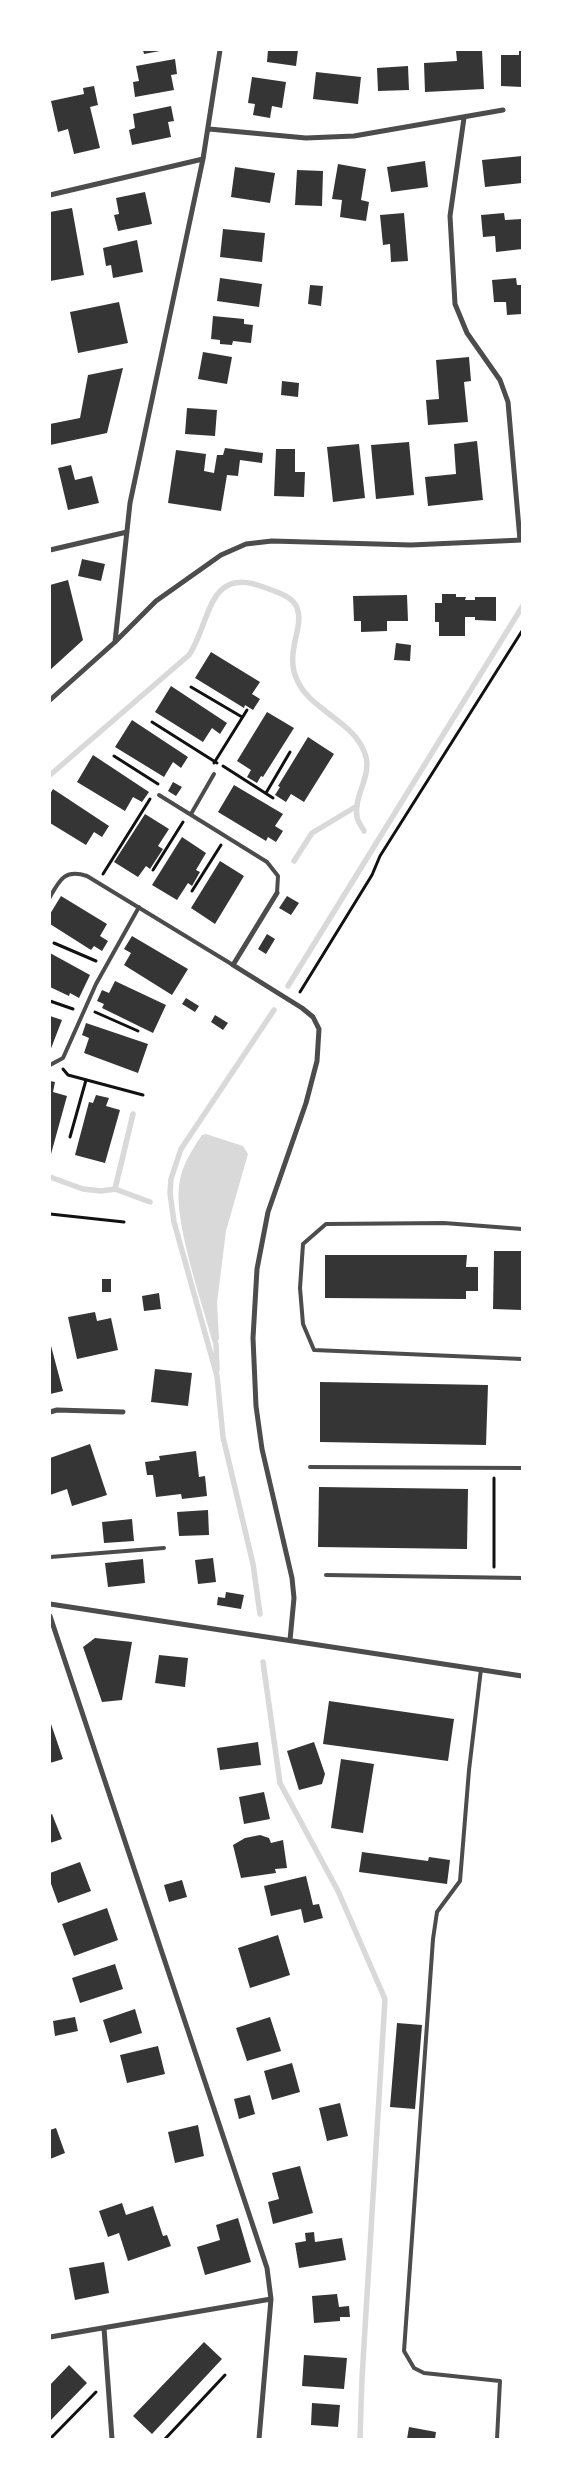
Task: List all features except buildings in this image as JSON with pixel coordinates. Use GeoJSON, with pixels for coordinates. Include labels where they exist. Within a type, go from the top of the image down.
{"type":"FeatureCollection","features":[{"type":"Feature","properties":{"kind":"street"},"geometry":{"type":"LineString","coordinates":[[115,642],[130,502],[209,129],[220,50]]}},
{"type":"Feature","properties":{"kind":"street"},"geometry":{"type":"LineString","coordinates":[[209,129],[306,138],[354,136],[503,110]]}},
{"type":"Feature","properties":{"kind":"street"},"geometry":{"type":"LineString","coordinates":[[50,700],[115,642],[156,601],[220,555],[246,544],[272,541],[411,545],[521,540],[508,402],[500,380],[467,333],[455,304],[450,216],[464,118]]}},
{"type":"Feature","properties":{"kind":"street"},"geometry":{"type":"LineString","coordinates":[[50,194],[203,159]]}},
{"type":"Feature","properties":{"kind":"street"},"geometry":{"type":"LineString","coordinates":[[50,550],[127,532]]}},
{"type":"Feature","properties":{"kind":"street"},"geometry":{"type":"LineString","coordinates":[[277,892],[233,965],[302,1008],[313,1017],[319,1029],[317,1061],[306,1103],[268,1212],[257,1269],[253,1338],[256,1406],[262,1449],[292,1584],[294,1618],[290,1640]]}},
{"type":"Feature","properties":{"kind":"street"},"geometry":{"type":"LineString","coordinates":[[50,1412],[57,1410],[123,1412]]}},
{"type":"Feature","properties":{"kind":"street"},"geometry":{"type":"LineString","coordinates":[[50,1604],[522,1676]]}},
{"type":"Feature","properties":{"kind":"street"},"geometry":{"type":"LineString","coordinates":[[50,1616],[267,2268],[271,2298],[259,2439]]}},
{"type":"Feature","properties":{"kind":"street"},"geometry":{"type":"LineString","coordinates":[[50,2337],[271,2298]]}},
{"type":"Feature","properties":{"kind":"street"},"geometry":{"type":"LineString","coordinates":[[104,2328],[112,2439]]}},
{"type":"Feature","properties":{"kind":"lane"},"geometry":{"type":"LineString","coordinates":[[190,814],[214,774]]}},
{"type":"Feature","properties":{"kind":"lane"},"geometry":{"type":"LineString","coordinates":[[159,794],[274,868],[278,876],[277,892]]}},
{"type":"Feature","properties":{"kind":"lane"},"geometry":{"type":"LineString","coordinates":[[50,897],[59,881],[67,874],[77,872],[98,882],[233,965]]}},
{"type":"Feature","properties":{"kind":"lane"},"geometry":{"type":"LineString","coordinates":[[50,1065],[63,1058],[106,966],[139,907]]}},
{"type":"Feature","properties":{"kind":"lane"},"geometry":{"type":"LineString","coordinates":[[522,1229],[444,1224],[326,1224],[303,1244],[300,1288],[303,1324],[314,1350],[522,1359]]}},
{"type":"Feature","properties":{"kind":"lane"},"geometry":{"type":"LineString","coordinates":[[310,1467],[522,1468]]}},
{"type":"Feature","properties":{"kind":"lane"},"geometry":{"type":"LineString","coordinates":[[50,1556],[164,1548]]}},
{"type":"Feature","properties":{"kind":"lane"},"geometry":{"type":"LineString","coordinates":[[326,1575],[522,1578]]}},
{"type":"Feature","properties":{"kind":"lane"},"geometry":{"type":"LineString","coordinates":[[481,1669],[468,1770],[460,1881],[436,1912],[404,2351],[414,2368],[424,2373],[500,2381],[497,2439]]}},
{"type":"Feature","properties":{"kind":"path"},"geometry":{"type":"LineString","coordinates":[[300,992],[372,875],[380,856],[522,631]]}},
{"type":"Feature","properties":{"kind":"path"},"geometry":{"type":"LineString","coordinates":[[191,686],[242,718]]}},
{"type":"Feature","properties":{"kind":"path"},"geometry":{"type":"LineString","coordinates":[[214,774],[209,771],[247,710]]}},
{"type":"Feature","properties":{"kind":"path"},"geometry":{"type":"LineString","coordinates":[[152,722],[273,798]]}},
{"type":"Feature","properties":{"kind":"path"},"geometry":{"type":"LineString","coordinates":[[266,793],[290,752]]}},
{"type":"Feature","properties":{"kind":"path"},"geometry":{"type":"LineString","coordinates":[[98,882],[159,785],[114,756]]}},
{"type":"Feature","properties":{"kind":"path"},"geometry":{"type":"LineString","coordinates":[[153,870],[190,814]]}},
{"type":"Feature","properties":{"kind":"path"},"geometry":{"type":"LineString","coordinates":[[192,891],[226,836]]}},
{"type":"Feature","properties":{"kind":"path"},"geometry":{"type":"LineString","coordinates":[[54,943],[106,966]]}},
{"type":"Feature","properties":{"kind":"path"},"geometry":{"type":"LineString","coordinates":[[50,1000],[84,1010],[138,1031]]}},
{"type":"Feature","properties":{"kind":"path"},"geometry":{"type":"LineString","coordinates":[[58,1062],[68,1075],[143,1095]]}},
{"type":"Feature","properties":{"kind":"path"},"geometry":{"type":"LineString","coordinates":[[70,1136],[86,1080]]}},
{"type":"Feature","properties":{"kind":"path"},"geometry":{"type":"LineString","coordinates":[[50,1214],[124,1222]]}},
{"type":"Feature","properties":{"kind":"path"},"geometry":{"type":"LineString","coordinates":[[494,1468],[494,1578]]}},
{"type":"Feature","properties":{"kind":"path"},"geometry":{"type":"LineString","coordinates":[[165,2439],[225,2375]]}},
{"type":"Feature","properties":{"kind":"path"},"geometry":{"type":"LineString","coordinates":[[50,2439],[107,2381]]}},
{"type":"Feature","properties":{"kind":"shaded area"},"geometry":{"type":"Polygon","coordinates":[[[206,1134],[243,1146],[248,1154],[226,1231],[217,1303],[219,1339],[216,1344],[213,1343],[190,1264],[179,1202],[179,1186],[184,1166],[202,1135],[206,1134]]]}},
{"type":"Feature","properties":{"kind":"waterway"},"geometry":{"type":"LineString","coordinates":[[50,775],[189,655],[207,613],[222,590],[232,583],[247,582],[284,595],[292,600],[297,608],[299,616],[293,661],[298,682],[313,701],[352,733],[360,743],[365,754],[367,770],[357,809],[358,819],[364,831]]}},
{"type":"Feature","properties":{"kind":"waterway"},"geometry":{"type":"LineString","coordinates":[[288,986],[522,607]]}},
{"type":"Feature","properties":{"kind":"waterway"},"geometry":{"type":"LineString","coordinates":[[294,861],[312,833],[357,806]]}},
{"type":"Feature","properties":{"kind":"waterway"},"geometry":{"type":"LineString","coordinates":[[260,1614],[253,1564],[223,1437],[217,1376],[174,1222],[170,1193],[171,1179],[181,1149],[274,1010]]}},
{"type":"Feature","properties":{"kind":"waterway"},"geometry":{"type":"LineString","coordinates":[[115,1189],[133,1114]]}},
{"type":"Feature","properties":{"kind":"waterway"},"geometry":{"type":"LineString","coordinates":[[50,1177],[83,1189],[101,1191],[115,1189],[150,1202]]}},
{"type":"Feature","properties":{"kind":"waterway"},"geometry":{"type":"LineString","coordinates":[[216,1344],[217,1370]]}},
{"type":"Feature","properties":{"kind":"waterway"},"geometry":{"type":"LineString","coordinates":[[263,1662],[280,1783],[338,1891],[385,1999],[360,2439]]}}]}
